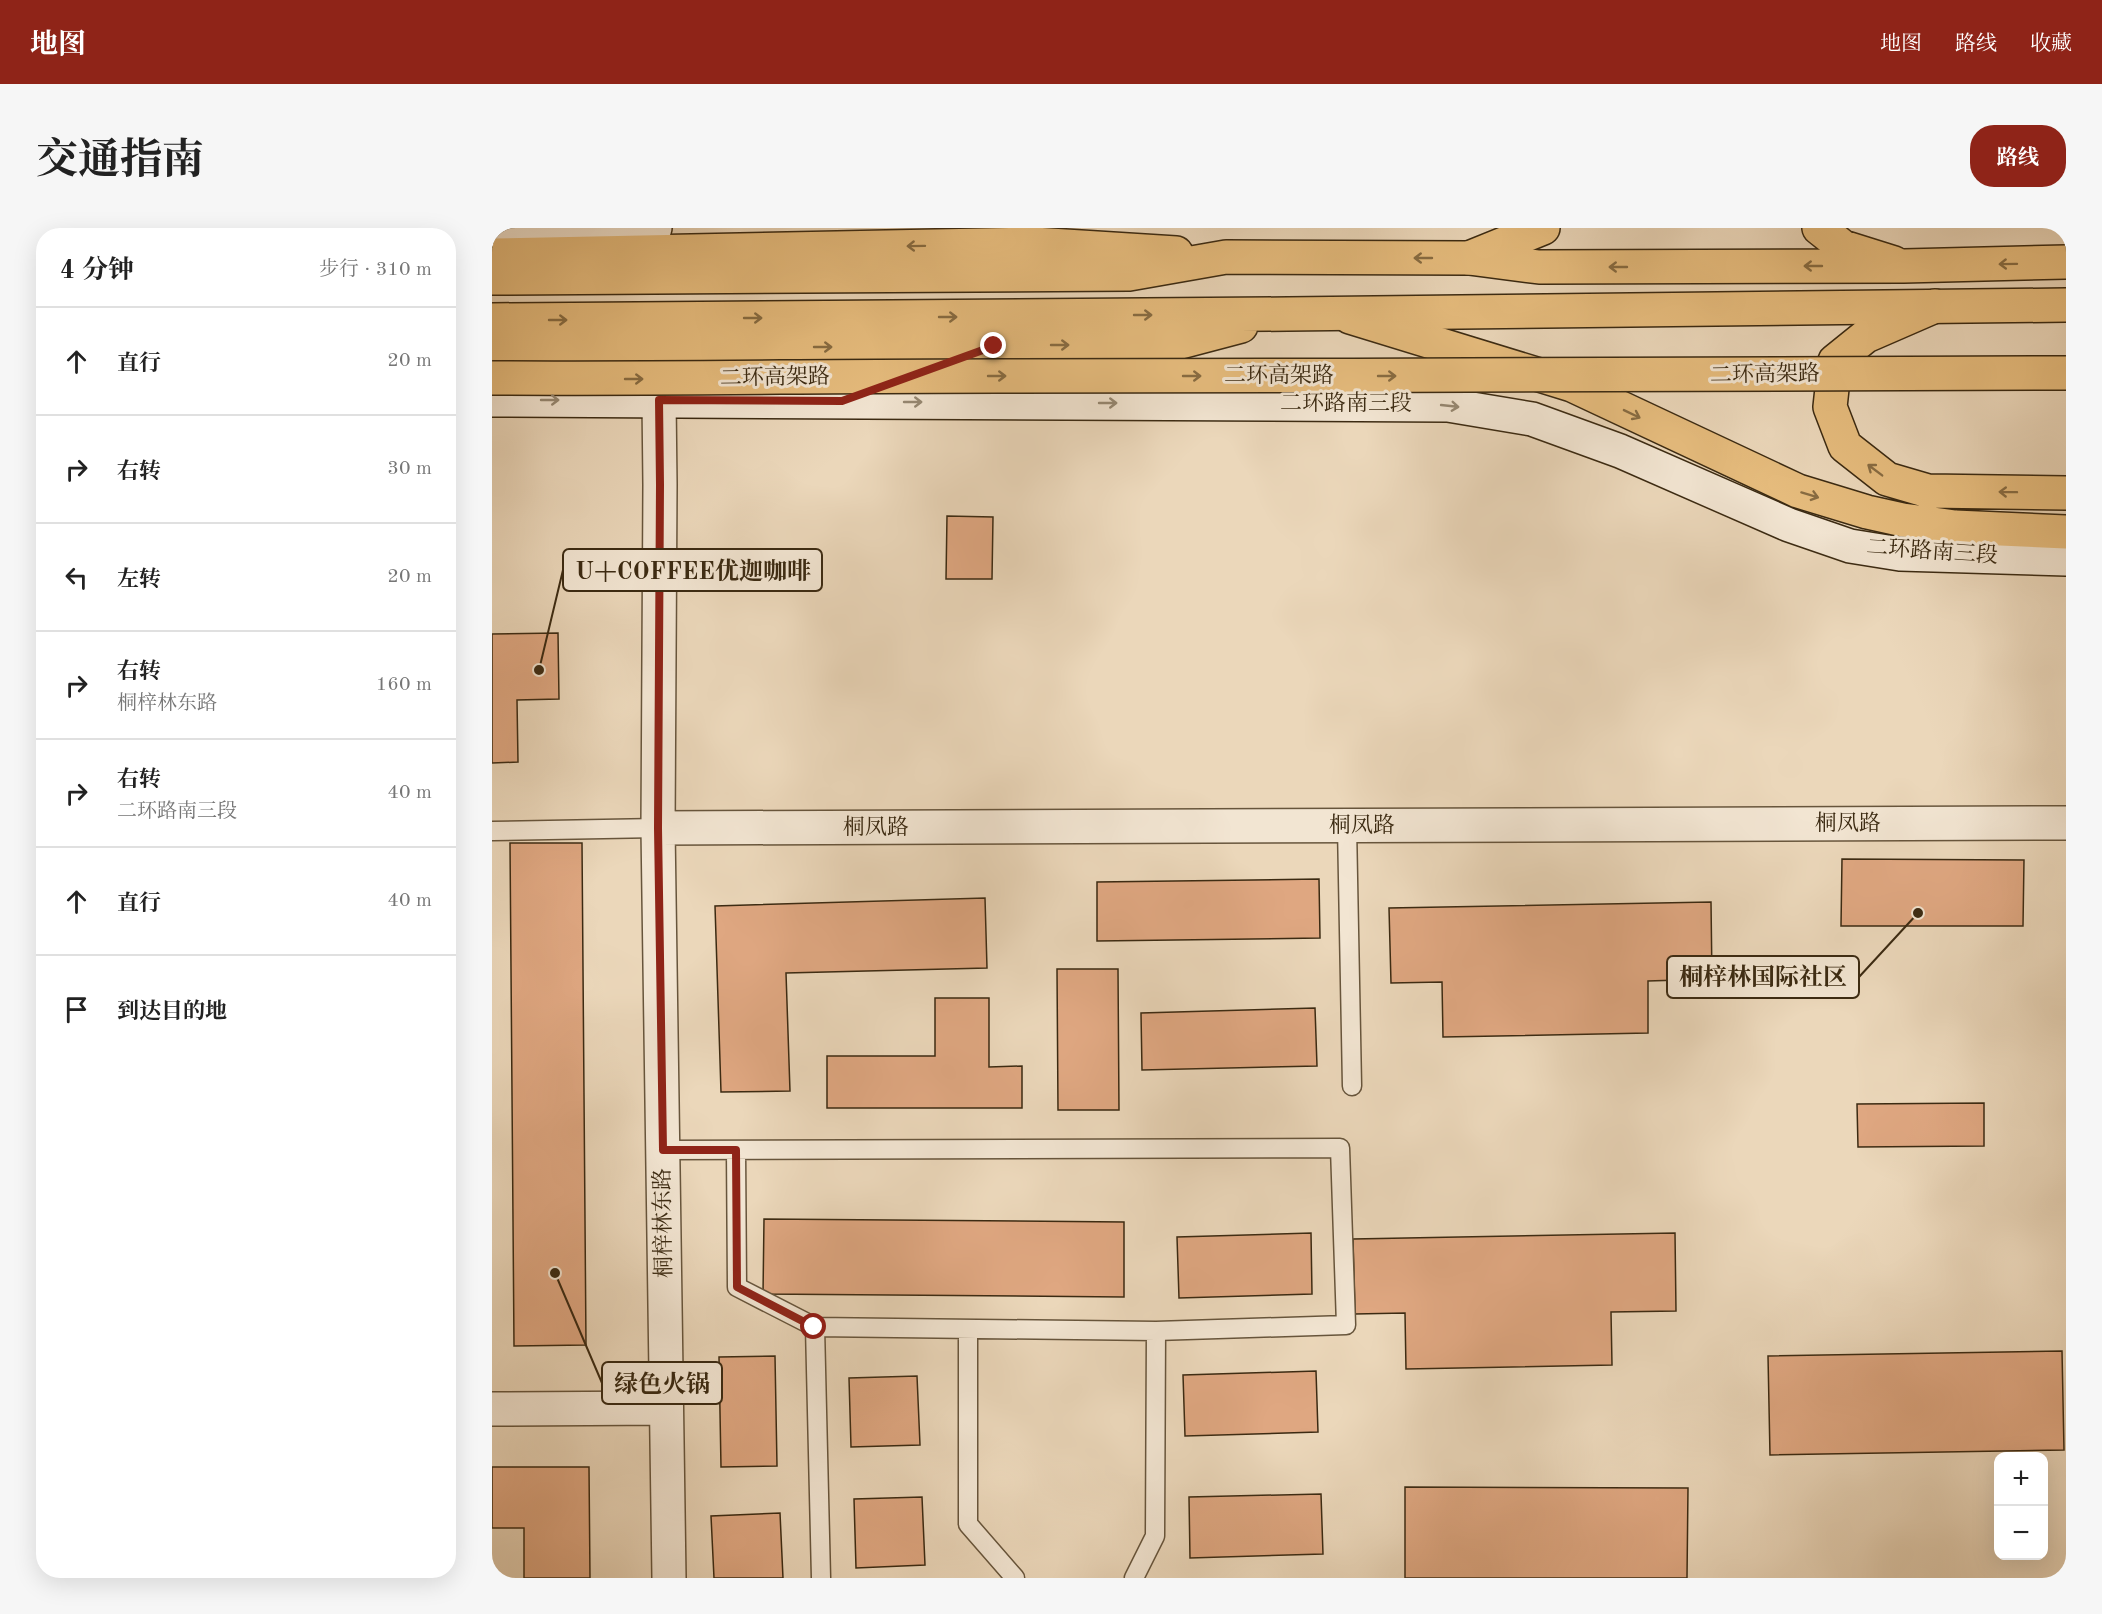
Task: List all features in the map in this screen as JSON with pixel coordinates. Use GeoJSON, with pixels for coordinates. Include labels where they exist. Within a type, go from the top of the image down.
{"type":"FeatureCollection","features":[{"type":"Feature","properties":{"kind":"main road"},"geometry":{"type":"LineString","coordinates":[[492,249],[815,228]]}},
{"type":"Feature","properties":{"kind":"main road"},"geometry":{"type":"LineString","coordinates":[[1469,258],[1543,228]]}},
{"type":"Feature","properties":{"kind":"main road"},"geometry":{"type":"LineString","coordinates":[[1819,228],[1843,247],[1904,266]]}},
{"type":"Feature","properties":{"kind":"main road"},"geometry":{"type":"LineString","coordinates":[[492,255],[1022,244],[1226,257],[1469,258],[1539,267],[1904,266],[2066,262]]}},
{"type":"Feature","properties":{"kind":"main road"},"geometry":{"type":"LineString","coordinates":[[492,278],[1129,274],[1226,257]]}},
{"type":"Feature","properties":{"kind":"main road"},"geometry":{"type":"LineString","coordinates":[[1937,305],[1866,336],[1835,361],[1830,407],[1845,446],[1887,479],[1928,491],[2066,493]]}},
{"type":"Feature","properties":{"kind":"main road"},"geometry":{"type":"LineString","coordinates":[[495,330],[1339,313],[2066,305]]}},
{"type":"Feature","properties":{"kind":"main road"},"geometry":{"type":"LineString","coordinates":[[1339,313],[1572,385],[1798,491],[1867,512],[1903,520],[1955,526],[2066,531]]}},
{"type":"Feature","properties":{"kind":"main road"},"geometry":{"type":"LineString","coordinates":[[495,330],[994,346],[1169,345],[1288,314]]}},
{"type":"Feature","properties":{"kind":"main road","name":"二环高架路"},"geometry":{"type":"LineString","coordinates":[[492,378],[2066,373]]}},
{"type":"Feature","properties":{"kind":"street"},"geometry":{"type":"LineString","coordinates":[[492,230],[655,228]]}},
{"type":"Feature","properties":{"kind":"street"},"geometry":{"type":"LineString","coordinates":[[1042,228],[1097,248]]}},
{"type":"Feature","properties":{"kind":"street"},"geometry":{"type":"LineString","coordinates":[[842,401],[994,346]]}},
{"type":"Feature","properties":{"kind":"street"},"geometry":{"type":"LineString","coordinates":[[1572,385],[1607,446]]}},
{"type":"Feature","properties":{"kind":"street","name":"二环路南三段"},"geometry":{"type":"LineString","coordinates":[[492,400],[1448,405],[1532,419],[1607,446],[1789,525],[1850,546],[1900,554],[2066,559]]}},
{"type":"Feature","properties":{"kind":"street","name":"桐梓林东路"},"geometry":{"type":"LineString","coordinates":[[659,400],[658,828],[669,1578]]}},
{"type":"Feature","properties":{"kind":"street","name":"桐凤路"},"geometry":{"type":"LineString","coordinates":[[658,828],[2066,823]]}},
{"type":"Feature","properties":{"kind":"street"},"geometry":{"type":"LineString","coordinates":[[492,1409],[666,1408]]}},
{"type":"Feature","properties":{"kind":"lane"},"geometry":{"type":"LineString","coordinates":[[1347,826],[1352,1086]]}},
{"type":"Feature","properties":{"kind":"lane"},"geometry":{"type":"LineString","coordinates":[[492,831],[658,828]]}},
{"type":"Feature","properties":{"kind":"lane"},"geometry":{"type":"LineString","coordinates":[[663,1150],[1340,1148],[1346,1325],[1156,1331],[814,1327],[737,1287],[736,1150]]}},
{"type":"Feature","properties":{"kind":"lane"},"geometry":{"type":"LineString","coordinates":[[814,1327],[821,1578]]}},
{"type":"Feature","properties":{"kind":"lane"},"geometry":{"type":"LineString","coordinates":[[968,1329],[968,1524],[1015,1578]]}},
{"type":"Feature","properties":{"kind":"lane"},"geometry":{"type":"LineString","coordinates":[[1134,1578],[1155,1536],[1156,1331]]}},
{"type":"Feature","properties":{"kind":"building"},"geometry":{"type":"Polygon","coordinates":[[[947,516],[993,517],[992,579],[946,579],[947,516]]]}},
{"type":"Feature","properties":{"kind":"building"},"geometry":{"type":"Polygon","coordinates":[[[558,633],[559,699],[517,700],[518,762],[492,763],[492,634],[558,633]]]}},
{"type":"Feature","properties":{"kind":"building"},"geometry":{"type":"Polygon","coordinates":[[[510,843],[582,843],[586,1345],[514,1346],[510,843]]]}},
{"type":"Feature","properties":{"kind":"building"},"geometry":{"type":"Polygon","coordinates":[[[1842,859],[2024,860],[2023,926],[1841,926],[1842,859]]]}},
{"type":"Feature","properties":{"kind":"building"},"geometry":{"type":"Polygon","coordinates":[[[1319,879],[1320,938],[1097,941],[1097,882],[1319,879]]]}},
{"type":"Feature","properties":{"kind":"building"},"geometry":{"type":"Polygon","coordinates":[[[985,898],[987,968],[786,973],[790,1091],[721,1092],[715,906],[985,898]]]}},
{"type":"Feature","properties":{"kind":"building"},"geometry":{"type":"Polygon","coordinates":[[[1711,902],[1712,979],[1648,981],[1648,1033],[1443,1037],[1442,982],[1391,983],[1389,908],[1711,902]]]}},
{"type":"Feature","properties":{"kind":"building"},"geometry":{"type":"Polygon","coordinates":[[[1057,969],[1118,969],[1119,1110],[1058,1110],[1057,969]]]}},
{"type":"Feature","properties":{"kind":"building"},"geometry":{"type":"Polygon","coordinates":[[[935,998],[989,998],[989,1067],[1022,1066],[1022,1108],[827,1108],[827,1056],[935,1056],[935,998]]]}},
{"type":"Feature","properties":{"kind":"building"},"geometry":{"type":"Polygon","coordinates":[[[1315,1008],[1317,1066],[1142,1070],[1141,1013],[1315,1008]]]}},
{"type":"Feature","properties":{"kind":"building"},"geometry":{"type":"Polygon","coordinates":[[[1984,1103],[1984,1146],[1858,1147],[1857,1104],[1984,1103]]]}},
{"type":"Feature","properties":{"kind":"building"},"geometry":{"type":"Polygon","coordinates":[[[764,1219],[1124,1222],[1124,1297],[763,1294],[764,1219]]]}},
{"type":"Feature","properties":{"kind":"building"},"geometry":{"type":"Polygon","coordinates":[[[1311,1233],[1312,1294],[1179,1298],[1177,1237],[1311,1233]]]}},
{"type":"Feature","properties":{"kind":"building"},"geometry":{"type":"Polygon","coordinates":[[[1675,1233],[1676,1311],[1611,1312],[1612,1365],[1406,1369],[1405,1313],[1355,1314],[1353,1239],[1675,1233]]]}},
{"type":"Feature","properties":{"kind":"building"},"geometry":{"type":"Polygon","coordinates":[[[2062,1351],[2064,1450],[1770,1455],[1768,1356],[2062,1351]]]}},
{"type":"Feature","properties":{"kind":"building"},"geometry":{"type":"Polygon","coordinates":[[[775,1356],[777,1466],[721,1467],[719,1357],[775,1356]]]}},
{"type":"Feature","properties":{"kind":"building"},"geometry":{"type":"Polygon","coordinates":[[[1316,1371],[1318,1432],[1185,1436],[1183,1375],[1316,1371]]]}},
{"type":"Feature","properties":{"kind":"building"},"geometry":{"type":"Polygon","coordinates":[[[917,1376],[920,1445],[851,1447],[849,1378],[917,1376]]]}},
{"type":"Feature","properties":{"kind":"building"},"geometry":{"type":"Polygon","coordinates":[[[492,1467],[589,1467],[590,1578],[524,1578],[524,1528],[492,1528],[492,1467]]]}},
{"type":"Feature","properties":{"kind":"building"},"geometry":{"type":"Polygon","coordinates":[[[1405,1487],[1688,1488],[1687,1578],[1405,1578],[1405,1487]]]}},
{"type":"Feature","properties":{"kind":"building"},"geometry":{"type":"Polygon","coordinates":[[[1321,1494],[1323,1554],[1190,1558],[1189,1497],[1321,1494]]]}},
{"type":"Feature","properties":{"kind":"building"},"geometry":{"type":"Polygon","coordinates":[[[922,1497],[925,1565],[856,1568],[854,1499],[922,1497]]]}},
{"type":"Feature","properties":{"kind":"building"},"geometry":{"type":"Polygon","coordinates":[[[780,1513],[783,1578],[714,1578],[711,1516],[780,1513]]]}},
{"type":"Feature","properties":{"kind":"place","name":"U+COFFEE优迦咖啡"},"geometry":{"type":"Point","coordinates":[539,670]}},
{"type":"Feature","properties":{"kind":"place","name":"桐梓林国际社区"},"geometry":{"type":"Point","coordinates":[1918,913]}},
{"type":"Feature","properties":{"kind":"place","name":"绿色火锅"},"geometry":{"type":"Point","coordinates":[555,1273]}},
{"type":"Feature","properties":{"kind":"route"},"geometry":{"type":"LineString","coordinates":[[814,1327],[737,1287],[736,1150],[663,1150],[658,828],[659,400],[842,401],[994,346]]}}]}
